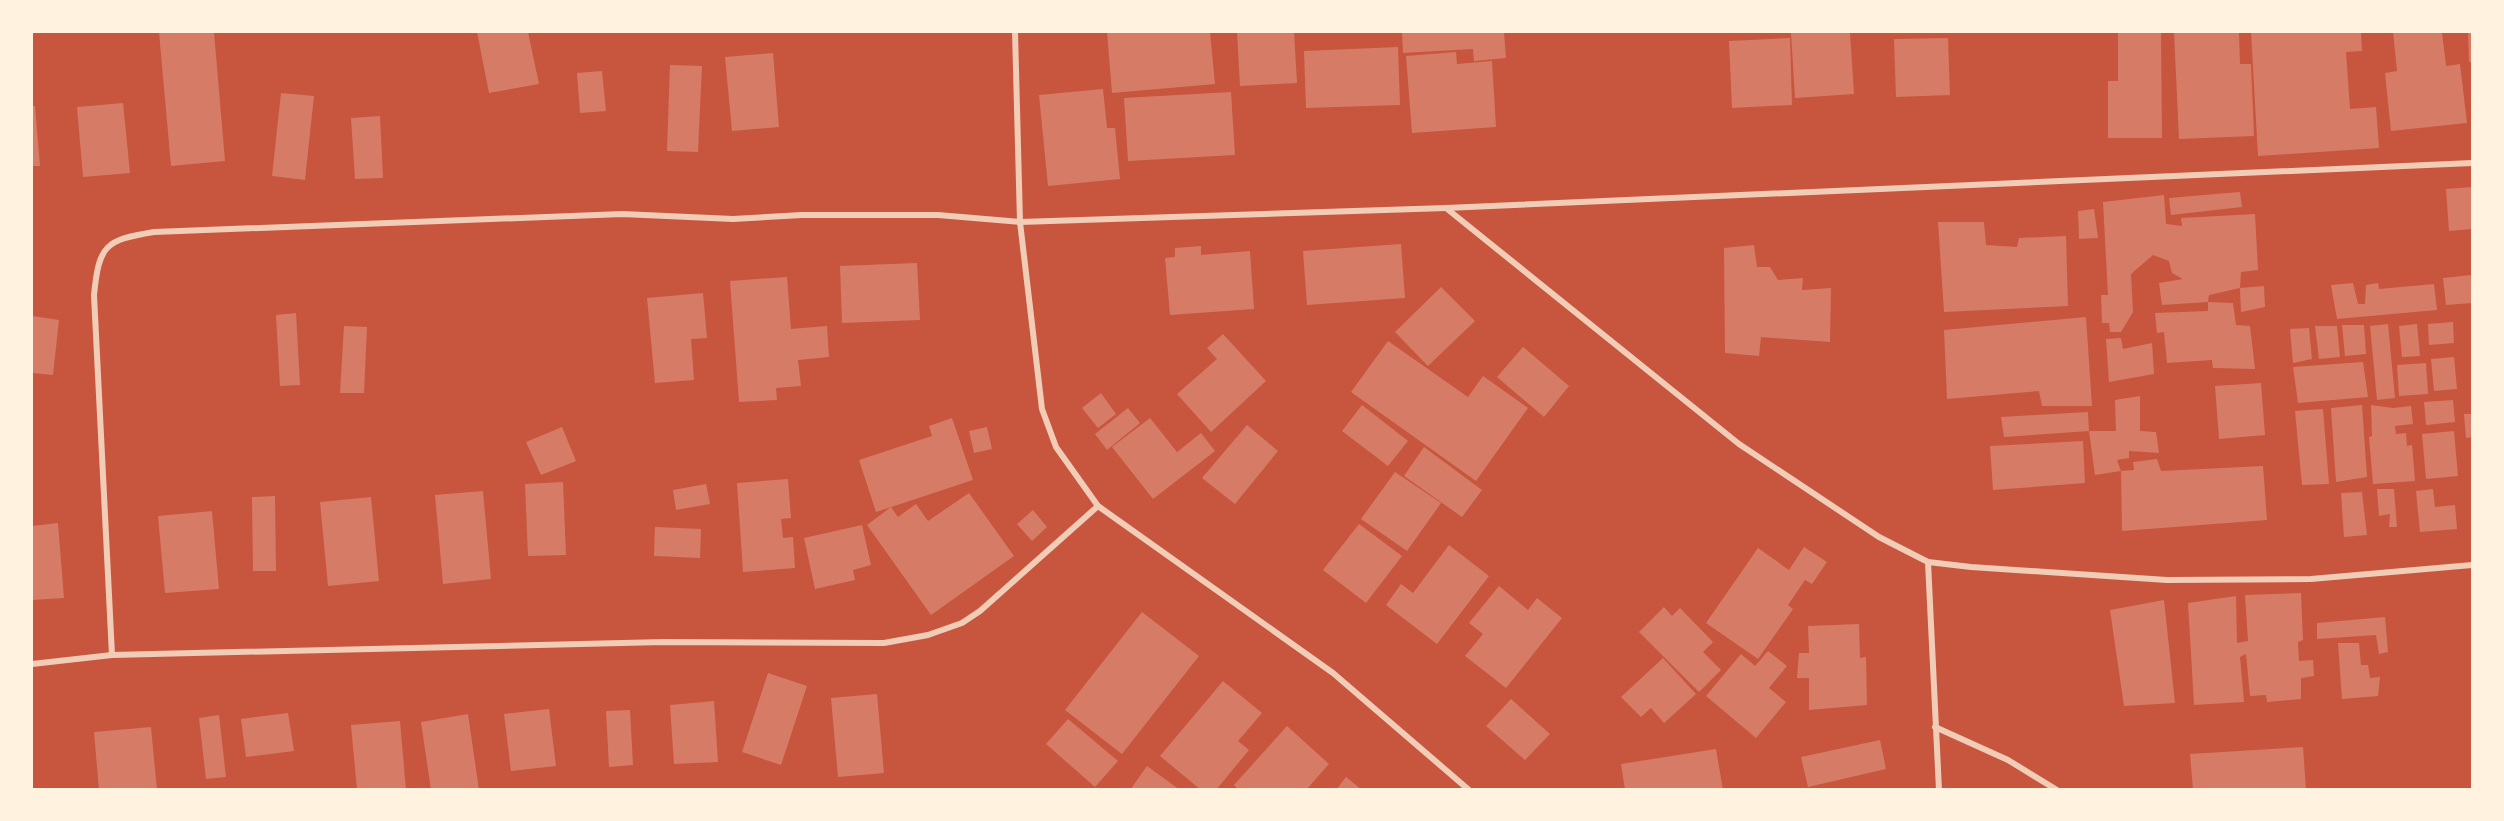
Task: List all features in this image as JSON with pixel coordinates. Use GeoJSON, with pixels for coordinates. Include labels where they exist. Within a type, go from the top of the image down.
{"type":"FeatureCollection","features":[{"type":"Feature","properties":{"kind":"street"},"geometry":{"type":"LineString","coordinates":[[1015,32],[1020,222],[1042,409],[1056,447],[1098,506],[1333,673],[1469,789]]}},
{"type":"Feature","properties":{"kind":"street"},"geometry":{"type":"LineString","coordinates":[[112,655],[94,295],[99,260],[109,244],[128,236],[154,232],[622,214],[733,219],[802,215],[938,215],[1020,222],[1446,208],[2472,163]]}},
{"type":"Feature","properties":{"kind":"street"},"geometry":{"type":"LineString","coordinates":[[1446,208],[1739,444],[1879,537],[1928,562],[2167,580],[2311,579],[2472,565]]}},
{"type":"Feature","properties":{"kind":"street"},"geometry":{"type":"LineString","coordinates":[[32,664],[112,655],[664,642],[884,643],[928,635],[962,623],[980,611],[1098,506]]}},
{"type":"Feature","properties":{"kind":"street"},"geometry":{"type":"LineString","coordinates":[[1928,562],[1939,789]]}},
{"type":"Feature","properties":{"kind":"street"},"geometry":{"type":"LineString","coordinates":[[1935,727],[2008,760],[2057,789]]}},
{"type":"Feature","properties":{"kind":"building"},"geometry":{"type":"Polygon","coordinates":[[[159,32],[214,32],[225,161],[171,166],[159,32]]]}},
{"type":"Feature","properties":{"kind":"building"},"geometry":{"type":"Polygon","coordinates":[[[477,32],[528,32],[539,84],[489,93],[477,32]]]}},
{"type":"Feature","properties":{"kind":"building"},"geometry":{"type":"Polygon","coordinates":[[[1107,32],[1210,32],[1215,84],[1112,93],[1107,32]]]}},
{"type":"Feature","properties":{"kind":"building"},"geometry":{"type":"Polygon","coordinates":[[[1237,32],[1294,32],[1297,83],[1240,86],[1237,32]]]}},
{"type":"Feature","properties":{"kind":"building"},"geometry":{"type":"Polygon","coordinates":[[[1402,32],[1504,32],[1506,58],[1474,61],[1473,49],[1403,53],[1402,32]]]}},
{"type":"Feature","properties":{"kind":"building"},"geometry":{"type":"Polygon","coordinates":[[[1850,32],[1854,94],[1795,98],[1791,33],[1850,32]]]}},
{"type":"Feature","properties":{"kind":"building"},"geometry":{"type":"Polygon","coordinates":[[[2118,32],[2161,32],[2162,138],[2108,138],[2108,81],[2118,81],[2118,32]]]}},
{"type":"Feature","properties":{"kind":"building"},"geometry":{"type":"Polygon","coordinates":[[[2174,32],[2239,32],[2240,64],[2251,64],[2254,136],[2179,139],[2174,32]]]}},
{"type":"Feature","properties":{"kind":"building"},"geometry":{"type":"Polygon","coordinates":[[[2251,32],[2361,32],[2362,51],[2346,52],[2350,109],[2376,107],[2379,148],[2258,156],[2251,32]]]}},
{"type":"Feature","properties":{"kind":"building"},"geometry":{"type":"Polygon","coordinates":[[[2393,32],[2442,32],[2446,66],[2460,64],[2467,123],[2391,131],[2385,73],[2397,71],[2393,32]]]}},
{"type":"Feature","properties":{"kind":"building"},"geometry":{"type":"Polygon","coordinates":[[[2468,32],[2472,32],[2472,62],[2469,62],[2468,32]]]}},
{"type":"Feature","properties":{"kind":"building"},"geometry":{"type":"Polygon","coordinates":[[[1790,38],[1792,105],[1732,108],[1729,41],[1790,38]]]}},
{"type":"Feature","properties":{"kind":"building"},"geometry":{"type":"Polygon","coordinates":[[[1948,38],[1950,95],[1896,97],[1894,39],[1948,38]]]}},
{"type":"Feature","properties":{"kind":"building"},"geometry":{"type":"Polygon","coordinates":[[[1398,47],[1400,105],[1306,108],[1304,51],[1398,47]]]}},
{"type":"Feature","properties":{"kind":"building"},"geometry":{"type":"Polygon","coordinates":[[[1456,52],[1457,64],[1492,61],[1496,127],[1412,133],[1406,56],[1456,52]]]}},
{"type":"Feature","properties":{"kind":"building"},"geometry":{"type":"Polygon","coordinates":[[[773,53],[779,127],[732,131],[725,57],[773,53]]]}},
{"type":"Feature","properties":{"kind":"building"},"geometry":{"type":"Polygon","coordinates":[[[670,65],[702,66],[698,152],[667,151],[670,65]]]}},
{"type":"Feature","properties":{"kind":"building"},"geometry":{"type":"Polygon","coordinates":[[[602,71],[606,111],[580,113],[577,73],[602,71]]]}},
{"type":"Feature","properties":{"kind":"building"},"geometry":{"type":"Polygon","coordinates":[[[1103,89],[1107,128],[1115,128],[1120,179],[1048,186],[1039,95],[1103,89]]]}},
{"type":"Feature","properties":{"kind":"building"},"geometry":{"type":"Polygon","coordinates":[[[1231,92],[1235,155],[1128,161],[1124,98],[1231,92]]]}},
{"type":"Feature","properties":{"kind":"building"},"geometry":{"type":"Polygon","coordinates":[[[281,93],[314,96],[305,180],[272,176],[281,93]]]}},
{"type":"Feature","properties":{"kind":"building"},"geometry":{"type":"Polygon","coordinates":[[[123,103],[130,173],[83,177],[77,107],[123,103]]]}},
{"type":"Feature","properties":{"kind":"building"},"geometry":{"type":"Polygon","coordinates":[[[32,106],[35,106],[40,166],[32,166],[32,106]]]}},
{"type":"Feature","properties":{"kind":"building"},"geometry":{"type":"Polygon","coordinates":[[[380,116],[383,178],[355,179],[351,118],[380,116]]]}},
{"type":"Feature","properties":{"kind":"building"},"geometry":{"type":"Polygon","coordinates":[[[2472,187],[2472,229],[2449,231],[2446,189],[2472,187]]]}},
{"type":"Feature","properties":{"kind":"building"},"geometry":{"type":"Polygon","coordinates":[[[2240,192],[2242,207],[2171,215],[2169,198],[2240,192]]]}},
{"type":"Feature","properties":{"kind":"building"},"geometry":{"type":"Polygon","coordinates":[[[2164,195],[2166,224],[2182,226],[2181,218],[2255,214],[2258,270],[2241,272],[2240,288],[2209,295],[2208,302],[2162,305],[2159,283],[2183,279],[2172,273],[2169,261],[2153,255],[2131,274],[2133,312],[2121,332],[2110,332],[2109,323],[2102,323],[2101,295],[2108,295],[2103,202],[2164,195]]]}},
{"type":"Feature","properties":{"kind":"building"},"geometry":{"type":"Polygon","coordinates":[[[2094,209],[2098,238],[2079,239],[2078,211],[2094,209]]]}},
{"type":"Feature","properties":{"kind":"building"},"geometry":{"type":"Polygon","coordinates":[[[1938,222],[1984,222],[1986,245],[2017,247],[2019,238],[2066,236],[2068,306],[1944,312],[1938,222]]]}},
{"type":"Feature","properties":{"kind":"building"},"geometry":{"type":"Polygon","coordinates":[[[1401,244],[1405,298],[1307,305],[1303,251],[1401,244]]]}},
{"type":"Feature","properties":{"kind":"building"},"geometry":{"type":"Polygon","coordinates":[[[1754,245],[1757,267],[1770,267],[1778,280],[1803,278],[1802,290],[1831,288],[1830,342],[1761,337],[1759,356],[1725,353],[1724,248],[1754,245]]]}},
{"type":"Feature","properties":{"kind":"building"},"geometry":{"type":"Polygon","coordinates":[[[1201,246],[1201,255],[1250,251],[1254,309],[1170,315],[1165,258],[1175,257],[1175,248],[1201,246]]]}},
{"type":"Feature","properties":{"kind":"building"},"geometry":{"type":"Polygon","coordinates":[[[917,263],[920,320],[842,323],[840,266],[917,263]]]}},
{"type":"Feature","properties":{"kind":"building"},"geometry":{"type":"Polygon","coordinates":[[[2472,275],[2472,303],[2446,305],[2443,278],[2472,275]]]}},
{"type":"Feature","properties":{"kind":"building"},"geometry":{"type":"Polygon","coordinates":[[[787,277],[791,329],[827,326],[829,357],[798,360],[801,386],[776,388],[777,400],[739,402],[730,281],[787,277]]]}},
{"type":"Feature","properties":{"kind":"building"},"geometry":{"type":"Polygon","coordinates":[[[2353,283],[2358,304],[2365,304],[2366,285],[2378,283],[2379,289],[2434,284],[2437,310],[2337,319],[2331,285],[2353,283]]]}},
{"type":"Feature","properties":{"kind":"building"},"geometry":{"type":"Polygon","coordinates":[[[2264,286],[2265,307],[2241,312],[2240,288],[2264,286]]]}},
{"type":"Feature","properties":{"kind":"building"},"geometry":{"type":"Polygon","coordinates":[[[1441,287],[1475,321],[1428,366],[1395,332],[1441,287]]]}},
{"type":"Feature","properties":{"kind":"building"},"geometry":{"type":"Polygon","coordinates":[[[703,293],[707,338],[691,339],[694,380],[655,383],[647,298],[703,293]]]}},
{"type":"Feature","properties":{"kind":"building"},"geometry":{"type":"Polygon","coordinates":[[[2208,302],[2233,303],[2236,325],[2250,326],[2255,369],[2213,368],[2212,360],[2167,363],[2164,332],[2157,333],[2155,313],[2208,311],[2208,302]]]}},
{"type":"Feature","properties":{"kind":"building"},"geometry":{"type":"Polygon","coordinates":[[[296,313],[300,385],[280,386],[276,315],[296,313]]]}},
{"type":"Feature","properties":{"kind":"building"},"geometry":{"type":"Polygon","coordinates":[[[32,316],[59,320],[53,375],[32,373],[32,316]]]}},
{"type":"Feature","properties":{"kind":"building"},"geometry":{"type":"Polygon","coordinates":[[[2086,317],[2092,406],[2042,406],[2039,391],[1947,399],[1944,330],[2086,317]]]}},
{"type":"Feature","properties":{"kind":"building"},"geometry":{"type":"Polygon","coordinates":[[[2453,322],[2454,343],[2429,345],[2428,324],[2453,322]]]}},
{"type":"Feature","properties":{"kind":"building"},"geometry":{"type":"Polygon","coordinates":[[[2388,324],[2395,398],[2377,400],[2370,326],[2388,324]]]}},
{"type":"Feature","properties":{"kind":"building"},"geometry":{"type":"Polygon","coordinates":[[[2417,324],[2420,356],[2402,357],[2399,326],[2417,324]]]}},
{"type":"Feature","properties":{"kind":"building"},"geometry":{"type":"Polygon","coordinates":[[[2342,325],[2364,325],[2366,354],[2345,356],[2342,325]]]}},
{"type":"Feature","properties":{"kind":"building"},"geometry":{"type":"Polygon","coordinates":[[[344,326],[367,327],[364,393],[340,393],[344,326]]]}},
{"type":"Feature","properties":{"kind":"building"},"geometry":{"type":"Polygon","coordinates":[[[2315,326],[2337,326],[2340,357],[2319,359],[2315,326]]]}},
{"type":"Feature","properties":{"kind":"building"},"geometry":{"type":"Polygon","coordinates":[[[2309,328],[2312,359],[2293,363],[2290,329],[2309,328]]]}},
{"type":"Feature","properties":{"kind":"building"},"geometry":{"type":"Polygon","coordinates":[[[1223,334],[1266,381],[1211,432],[1177,394],[1217,359],[1207,348],[1223,334]]]}},
{"type":"Feature","properties":{"kind":"building"},"geometry":{"type":"Polygon","coordinates":[[[2121,338],[2123,349],[2152,343],[2154,374],[2109,382],[2106,339],[2121,338]]]}},
{"type":"Feature","properties":{"kind":"building"},"geometry":{"type":"Polygon","coordinates":[[[1388,341],[1468,397],[1483,376],[1528,408],[1476,481],[1351,392],[1388,341]]]}},
{"type":"Feature","properties":{"kind":"building"},"geometry":{"type":"Polygon","coordinates":[[[1523,347],[1569,386],[1544,417],[1497,377],[1523,347]]]}},
{"type":"Feature","properties":{"kind":"building"},"geometry":{"type":"Polygon","coordinates":[[[2454,357],[2457,389],[2434,391],[2431,359],[2454,357]]]}},
{"type":"Feature","properties":{"kind":"building"},"geometry":{"type":"Polygon","coordinates":[[[2363,362],[2368,397],[2298,403],[2293,367],[2363,362]]]}},
{"type":"Feature","properties":{"kind":"building"},"geometry":{"type":"Polygon","coordinates":[[[2426,363],[2428,394],[2399,396],[2397,365],[2426,363]]]}},
{"type":"Feature","properties":{"kind":"building"},"geometry":{"type":"Polygon","coordinates":[[[2261,383],[2265,435],[2219,439],[2215,386],[2261,383]]]}},
{"type":"Feature","properties":{"kind":"building"},"geometry":{"type":"Polygon","coordinates":[[[1101,393],[1116,414],[1098,428],[1082,408],[1101,393]]]}},
{"type":"Feature","properties":{"kind":"building"},"geometry":{"type":"Polygon","coordinates":[[[2140,396],[2140,431],[2156,432],[2159,453],[2129,451],[2129,458],[2117,460],[2121,471],[2095,475],[2089,431],[2116,431],[2115,400],[2140,396]]]}},
{"type":"Feature","properties":{"kind":"building"},"geometry":{"type":"Polygon","coordinates":[[[2453,400],[2455,422],[2426,425],[2424,402],[2453,400]]]}},
{"type":"Feature","properties":{"kind":"building"},"geometry":{"type":"Polygon","coordinates":[[[1362,405],[1408,441],[1388,466],[1342,431],[1362,405]]]}},
{"type":"Feature","properties":{"kind":"building"},"geometry":{"type":"Polygon","coordinates":[[[2362,405],[2367,477],[2336,482],[2331,408],[2362,405]]]}},
{"type":"Feature","properties":{"kind":"building"},"geometry":{"type":"Polygon","coordinates":[[[2371,405],[2393,408],[2411,406],[2413,424],[2395,426],[2396,434],[2406,433],[2407,446],[2412,445],[2415,481],[2373,484],[2369,437],[2372,436],[2371,405]]]}},
{"type":"Feature","properties":{"kind":"building"},"geometry":{"type":"Polygon","coordinates":[[[1128,408],[1140,423],[1107,450],[1095,434],[1128,408]]]}},
{"type":"Feature","properties":{"kind":"building"},"geometry":{"type":"Polygon","coordinates":[[[2323,409],[2329,484],[2302,485],[2295,411],[2323,409]]]}},
{"type":"Feature","properties":{"kind":"building"},"geometry":{"type":"Polygon","coordinates":[[[2088,412],[2089,431],[2004,437],[2001,417],[2088,412]]]}},
{"type":"Feature","properties":{"kind":"building"},"geometry":{"type":"Polygon","coordinates":[[[2464,414],[2472,414],[2472,437],[2466,438],[2464,414]]]}},
{"type":"Feature","properties":{"kind":"building"},"geometry":{"type":"Polygon","coordinates":[[[952,418],[973,480],[876,512],[859,460],[932,436],[929,426],[952,418]]]}},
{"type":"Feature","properties":{"kind":"building"},"geometry":{"type":"Polygon","coordinates":[[[1150,418],[1177,452],[1201,433],[1215,451],[1153,499],[1112,447],[1150,418]]]}},
{"type":"Feature","properties":{"kind":"building"},"geometry":{"type":"Polygon","coordinates":[[[1247,425],[1278,451],[1235,504],[1202,478],[1247,425]]]}},
{"type":"Feature","properties":{"kind":"building"},"geometry":{"type":"Polygon","coordinates":[[[562,427],[576,461],[541,475],[526,442],[562,427]]]}},
{"type":"Feature","properties":{"kind":"building"},"geometry":{"type":"Polygon","coordinates":[[[987,427],[992,449],[974,453],[969,431],[987,427]]]}},
{"type":"Feature","properties":{"kind":"building"},"geometry":{"type":"Polygon","coordinates":[[[2454,431],[2458,476],[2426,479],[2422,434],[2454,431]]]}},
{"type":"Feature","properties":{"kind":"building"},"geometry":{"type":"Polygon","coordinates":[[[2083,441],[2085,483],[1993,490],[1990,446],[2083,441]]]}},
{"type":"Feature","properties":{"kind":"building"},"geometry":{"type":"Polygon","coordinates":[[[1424,447],[1482,490],[1462,517],[1404,476],[1424,447]]]}},
{"type":"Feature","properties":{"kind":"building"},"geometry":{"type":"Polygon","coordinates":[[[2157,459],[2161,471],[2263,466],[2267,520],[2122,531],[2121,471],[2134,470],[2133,462],[2157,459]]]}},
{"type":"Feature","properties":{"kind":"building"},"geometry":{"type":"Polygon","coordinates":[[[1395,472],[1441,503],[1407,551],[1361,519],[1395,472]]]}},
{"type":"Feature","properties":{"kind":"building"},"geometry":{"type":"Polygon","coordinates":[[[788,479],[791,518],[781,519],[783,538],[793,537],[795,568],[743,572],[737,483],[788,479]]]}},
{"type":"Feature","properties":{"kind":"building"},"geometry":{"type":"Polygon","coordinates":[[[563,482],[566,555],[528,556],[525,484],[563,482]]]}},
{"type":"Feature","properties":{"kind":"building"},"geometry":{"type":"Polygon","coordinates":[[[706,484],[710,504],[676,510],[673,490],[706,484]]]}},
{"type":"Feature","properties":{"kind":"building"},"geometry":{"type":"Polygon","coordinates":[[[2377,489],[2394,489],[2397,527],[2389,527],[2390,514],[2379,516],[2377,489]]]}},
{"type":"Feature","properties":{"kind":"building"},"geometry":{"type":"Polygon","coordinates":[[[2433,489],[2435,507],[2455,505],[2457,529],[2420,532],[2416,491],[2433,489]]]}},
{"type":"Feature","properties":{"kind":"building"},"geometry":{"type":"Polygon","coordinates":[[[483,491],[491,579],[443,584],[435,495],[483,491]]]}},
{"type":"Feature","properties":{"kind":"building"},"geometry":{"type":"Polygon","coordinates":[[[2362,492],[2367,535],[2344,537],[2341,493],[2362,492]]]}},
{"type":"Feature","properties":{"kind":"building"},"geometry":{"type":"Polygon","coordinates":[[[969,493],[1014,556],[931,615],[867,525],[891,507],[898,517],[916,504],[928,521],[969,493]]]}},
{"type":"Feature","properties":{"kind":"building"},"geometry":{"type":"Polygon","coordinates":[[[275,496],[276,571],[253,571],[252,497],[275,496]]]}},
{"type":"Feature","properties":{"kind":"building"},"geometry":{"type":"Polygon","coordinates":[[[371,497],[379,581],[328,586],[320,502],[371,497]]]}},
{"type":"Feature","properties":{"kind":"building"},"geometry":{"type":"Polygon","coordinates":[[[1033,510],[1047,527],[1032,541],[1017,524],[1033,510]]]}},
{"type":"Feature","properties":{"kind":"building"},"geometry":{"type":"Polygon","coordinates":[[[212,511],[219,589],[165,593],[158,516],[212,511]]]}},
{"type":"Feature","properties":{"kind":"building"},"geometry":{"type":"Polygon","coordinates":[[[58,523],[64,598],[32,600],[32,526],[58,523]]]}},
{"type":"Feature","properties":{"kind":"building"},"geometry":{"type":"Polygon","coordinates":[[[1359,524],[1402,556],[1366,603],[1323,570],[1359,524]]]}},
{"type":"Feature","properties":{"kind":"building"},"geometry":{"type":"Polygon","coordinates":[[[862,525],[871,565],[853,570],[855,580],[815,589],[804,538],[862,525]]]}},
{"type":"Feature","properties":{"kind":"building"},"geometry":{"type":"Polygon","coordinates":[[[655,527],[701,529],[700,558],[654,556],[655,527]]]}},
{"type":"Feature","properties":{"kind":"building"},"geometry":{"type":"Polygon","coordinates":[[[1449,545],[1489,576],[1437,644],[1386,605],[1401,584],[1413,593],[1449,545]]]}},
{"type":"Feature","properties":{"kind":"building"},"geometry":{"type":"Polygon","coordinates":[[[1804,547],[1827,562],[1812,584],[1805,580],[1788,605],[1793,609],[1758,659],[1706,623],[1758,548],[1789,570],[1804,547]]]}},
{"type":"Feature","properties":{"kind":"building"},"geometry":{"type":"Polygon","coordinates":[[[1499,586],[1528,610],[1537,598],[1562,618],[1506,688],[1465,656],[1483,634],[1469,623],[1499,586]]]}},
{"type":"Feature","properties":{"kind":"building"},"geometry":{"type":"Polygon","coordinates":[[[2301,593],[2303,640],[2298,642],[2299,661],[2313,660],[2314,676],[2301,678],[2301,699],[2267,702],[2266,695],[2250,696],[2246,654],[2240,657],[2244,702],[2194,705],[2188,603],[2236,596],[2237,643],[2248,641],[2245,595],[2301,593]]]}},
{"type":"Feature","properties":{"kind":"building"},"geometry":{"type":"Polygon","coordinates":[[[2164,600],[2175,703],[2124,706],[2110,610],[2164,600]]]}},
{"type":"Feature","properties":{"kind":"building"},"geometry":{"type":"Polygon","coordinates":[[[1664,607],[1672,616],[1680,608],[1713,642],[1703,652],[1721,670],[1699,692],[1639,632],[1664,607]]]}},
{"type":"Feature","properties":{"kind":"building"},"geometry":{"type":"Polygon","coordinates":[[[1142,612],[1199,656],[1122,754],[1065,710],[1142,612]]]}},
{"type":"Feature","properties":{"kind":"building"},"geometry":{"type":"Polygon","coordinates":[[[2385,617],[2388,652],[2379,654],[2376,635],[2317,639],[2317,623],[2385,617]]]}},
{"type":"Feature","properties":{"kind":"building"},"geometry":{"type":"Polygon","coordinates":[[[1859,624],[1860,658],[1866,657],[1867,705],[1809,710],[1809,678],[1797,678],[1799,653],[1809,653],[1808,626],[1859,624]]]}},
{"type":"Feature","properties":{"kind":"building"},"geometry":{"type":"Polygon","coordinates":[[[2338,643],[2359,643],[2361,665],[2368,665],[2370,678],[2380,677],[2378,696],[2342,699],[2338,643]]]}},
{"type":"Feature","properties":{"kind":"building"},"geometry":{"type":"Polygon","coordinates":[[[1768,651],[1787,666],[1769,688],[1786,702],[1756,738],[1706,696],[1741,654],[1755,666],[1768,651]]]}},
{"type":"Feature","properties":{"kind":"building"},"geometry":{"type":"Polygon","coordinates":[[[1663,658],[1696,694],[1664,723],[1651,708],[1641,717],[1621,697],[1663,658]]]}},
{"type":"Feature","properties":{"kind":"building"},"geometry":{"type":"Polygon","coordinates":[[[768,673],[807,686],[781,765],[742,752],[768,673]]]}},
{"type":"Feature","properties":{"kind":"building"},"geometry":{"type":"Polygon","coordinates":[[[1223,681],[1262,713],[1238,741],[1249,750],[1216,790],[1201,790],[1160,756],[1223,681]]]}},
{"type":"Feature","properties":{"kind":"building"},"geometry":{"type":"Polygon","coordinates":[[[877,694],[884,773],[838,777],[831,698],[877,694]]]}},
{"type":"Feature","properties":{"kind":"building"},"geometry":{"type":"Polygon","coordinates":[[[1511,699],[1550,734],[1525,760],[1486,726],[1511,699]]]}},
{"type":"Feature","properties":{"kind":"building"},"geometry":{"type":"Polygon","coordinates":[[[714,701],[718,762],[674,764],[670,705],[714,701]]]}},
{"type":"Feature","properties":{"kind":"building"},"geometry":{"type":"Polygon","coordinates":[[[549,709],[556,766],[511,771],[504,714],[549,709]]]}},
{"type":"Feature","properties":{"kind":"building"},"geometry":{"type":"Polygon","coordinates":[[[630,710],[633,765],[609,767],[606,711],[630,710]]]}},
{"type":"Feature","properties":{"kind":"building"},"geometry":{"type":"Polygon","coordinates":[[[288,713],[294,751],[246,757],[241,719],[288,713]]]}},
{"type":"Feature","properties":{"kind":"building"},"geometry":{"type":"Polygon","coordinates":[[[468,714],[479,790],[431,790],[421,722],[468,714]]]}},
{"type":"Feature","properties":{"kind":"building"},"geometry":{"type":"Polygon","coordinates":[[[219,715],[226,777],[206,779],[199,718],[219,715]]]}},
{"type":"Feature","properties":{"kind":"building"},"geometry":{"type":"Polygon","coordinates":[[[1068,719],[1118,761],[1095,787],[1046,744],[1068,719]]]}},
{"type":"Feature","properties":{"kind":"building"},"geometry":{"type":"Polygon","coordinates":[[[400,721],[406,790],[357,790],[351,725],[400,721]]]}},
{"type":"Feature","properties":{"kind":"building"},"geometry":{"type":"Polygon","coordinates":[[[1287,726],[1329,764],[1306,790],[1239,790],[1234,785],[1287,726]]]}},
{"type":"Feature","properties":{"kind":"building"},"geometry":{"type":"Polygon","coordinates":[[[151,727],[157,790],[99,790],[94,732],[151,727]]]}},
{"type":"Feature","properties":{"kind":"building"},"geometry":{"type":"Polygon","coordinates":[[[1880,740],[1886,769],[1808,787],[1801,757],[1880,740]]]}},
{"type":"Feature","properties":{"kind":"building"},"geometry":{"type":"Polygon","coordinates":[[[2303,747],[2306,790],[2193,790],[2190,754],[2303,747]]]}},
{"type":"Feature","properties":{"kind":"building"},"geometry":{"type":"Polygon","coordinates":[[[1716,749],[1723,790],[1625,790],[1621,764],[1716,749]]]}},
{"type":"Feature","properties":{"kind":"building"},"geometry":{"type":"Polygon","coordinates":[[[1147,766],[1180,790],[1130,790],[1147,766]]]}},
{"type":"Feature","properties":{"kind":"building"},"geometry":{"type":"Polygon","coordinates":[[[1346,777],[1362,790],[1336,790],[1346,777]]]}}]}
